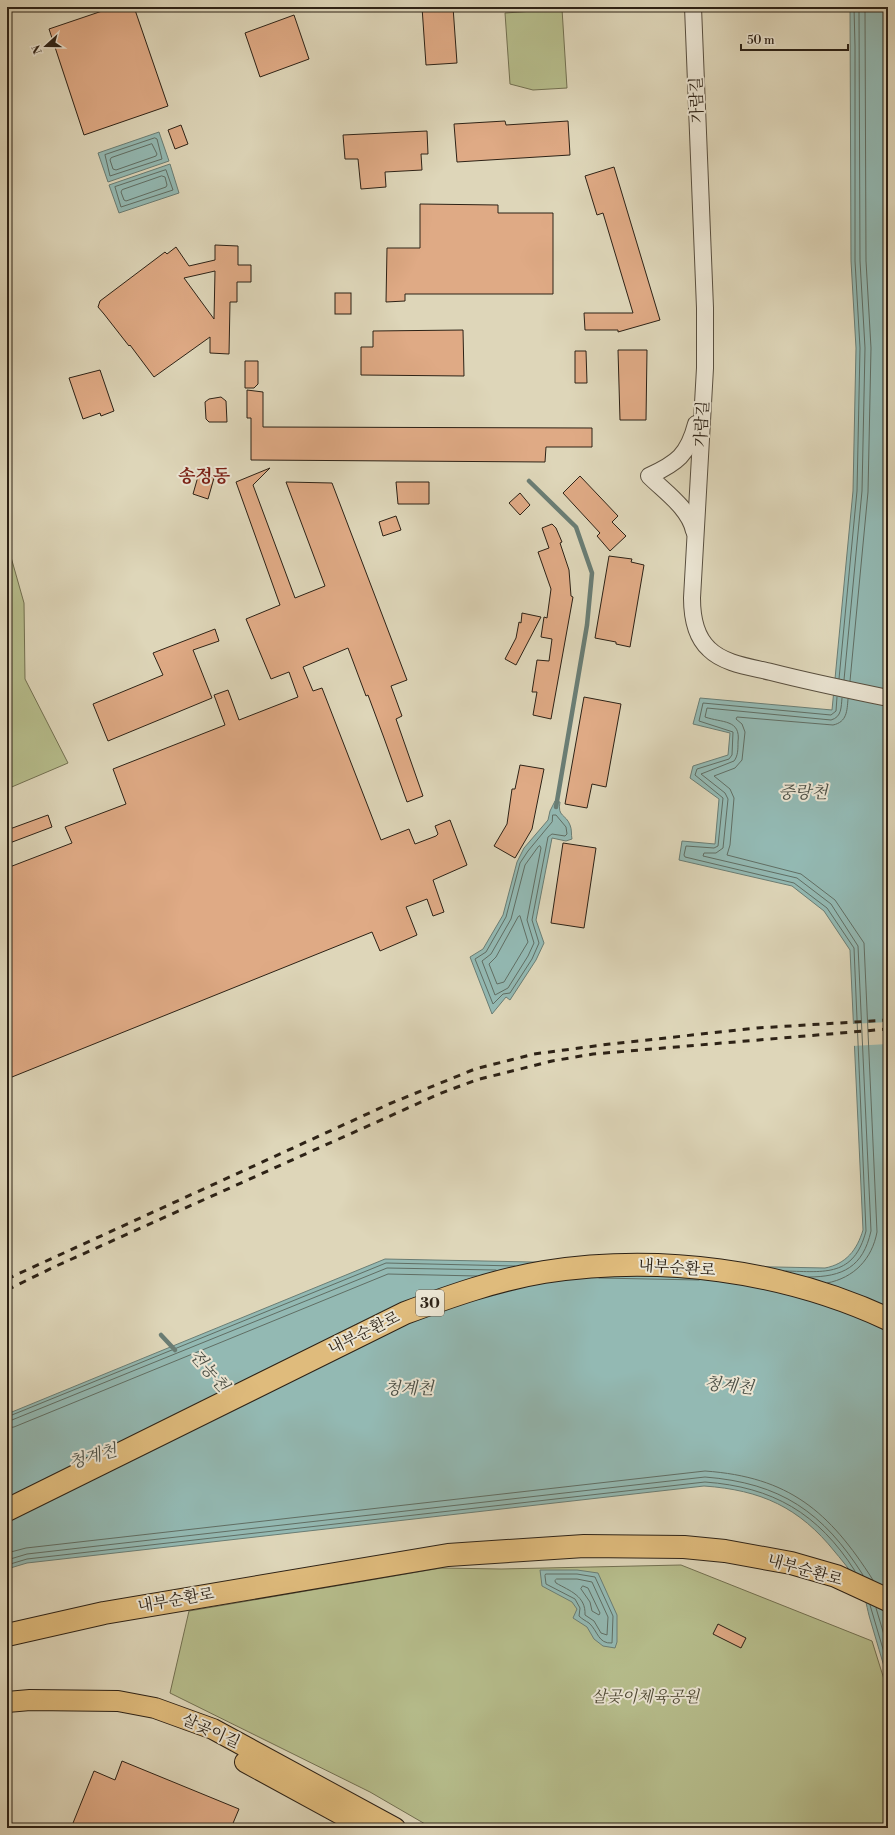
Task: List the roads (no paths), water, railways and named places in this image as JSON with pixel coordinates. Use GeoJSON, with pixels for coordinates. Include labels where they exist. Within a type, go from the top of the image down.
{"type":"FeatureCollection","features":[{"type":"Feature","properties":{"kind":"highway","name":"내부순환로"},"geometry":{"type":"LineString","coordinates":[[7,1510],[405,1313],[466,1291],[544,1272],[601,1266],[660,1265],[702,1268],[746,1274],[815,1291],[848,1302],[888,1319]]}},
{"type":"Feature","properties":{"kind":"highway","name":"내부순환로"},"geometry":{"type":"LineString","coordinates":[[7,1635],[104,1612],[448,1555],[584,1546],[684,1547],[740,1553],[791,1563],[836,1576],[888,1600]]}},
{"type":"Feature","properties":{"kind":"main road","name":"살곶이길"},"geometry":{"type":"LineString","coordinates":[[7,1702],[30,1700],[118,1701],[155,1708],[213,1729],[395,1828]]}},
{"type":"Feature","properties":{"kind":"main road","name":"살곶이길"},"geometry":{"type":"LineString","coordinates":[[7,1716],[30,1714],[117,1715],[152,1721],[208,1741],[366,1828]]}},
{"type":"Feature","properties":{"kind":"street","name":"가람길"},"geometry":{"type":"LineString","coordinates":[[693,7],[704,308],[703,412],[695,539],[693,619],[699,636],[709,649],[717,655],[738,664],[806,681],[888,698]]}},
{"type":"Feature","properties":{"kind":"street"},"geometry":{"type":"LineString","coordinates":[[695,539],[692,523],[686,512],[649,476],[672,465],[687,449],[696,423],[703,412]]}},
{"type":"Feature","properties":{"kind":"water","name":"청계천"},"geometry":{"type":"Polygon","coordinates":[[[850,7],[888,7],[888,1680],[863,1592],[853,1575],[835,1552],[821,1536],[793,1512],[761,1497],[725,1488],[704,1486],[27,1563],[7,1569],[7,1414],[385,1259],[825,1268],[839,1263],[854,1250],[863,1230],[850,950],[824,911],[792,886],[679,860],[682,841],[715,844],[719,799],[690,778],[693,766],[728,755],[730,733],[693,724],[700,698],[832,710],[853,491],[856,348],[851,261],[850,7]]]}},
{"type":"Feature","properties":{"kind":"water"},"geometry":{"type":"Polygon","coordinates":[[[159,132],[169,161],[108,182],[98,153],[159,132]]]}},
{"type":"Feature","properties":{"kind":"water"},"geometry":{"type":"Polygon","coordinates":[[[170,164],[179,193],[119,213],[109,185],[170,164]]]}},
{"type":"Feature","properties":{"kind":"water"},"geometry":{"type":"Polygon","coordinates":[[[555,801],[560,802],[559,807],[561,813],[570,825],[572,839],[566,841],[552,838],[536,920],[544,943],[536,960],[510,1000],[506,997],[492,1014],[470,957],[483,949],[503,915],[517,862],[524,848],[548,820],[550,811],[555,801]]]}},
{"type":"Feature","properties":{"kind":"water"},"geometry":{"type":"Polygon","coordinates":[[[540,1570],[577,1570],[598,1573],[617,1615],[617,1642],[615,1648],[603,1646],[594,1639],[587,1627],[573,1618],[577,1609],[572,1602],[542,1586],[540,1570]]]}},
{"type":"Feature","properties":{"kind":"waterway"},"geometry":{"type":"LineString","coordinates":[[529,481],[576,527],[592,573],[587,625],[556,807]]}},
{"type":"Feature","properties":{"kind":"waterway","name":"전농천"},"geometry":{"type":"LineString","coordinates":[[161,1335],[175,1350]]}},
{"type":"Feature","properties":{"kind":"railway"},"geometry":{"type":"LineString","coordinates":[[7,1279],[389,1104],[475,1069],[534,1054],[610,1044],[757,1028],[888,1020]]}},
{"type":"Feature","properties":{"kind":"railway"},"geometry":{"type":"LineString","coordinates":[[7,1290],[54,1267],[439,1094],[476,1080],[552,1061],[593,1054],[888,1029]]}},
{"type":"Feature","properties":{"kind":"district","name":"송정동"},"geometry":{"type":"Point","coordinates":[204,476]}},
{"type":"Feature","properties":{"kind":"water label","name":"중랑천"},"geometry":{"type":"Point","coordinates":[803,793]}},
{"type":"Feature","properties":{"kind":"park label","name":"살곶이체육공원"},"geometry":{"type":"Point","coordinates":[645,1697]}}]}
